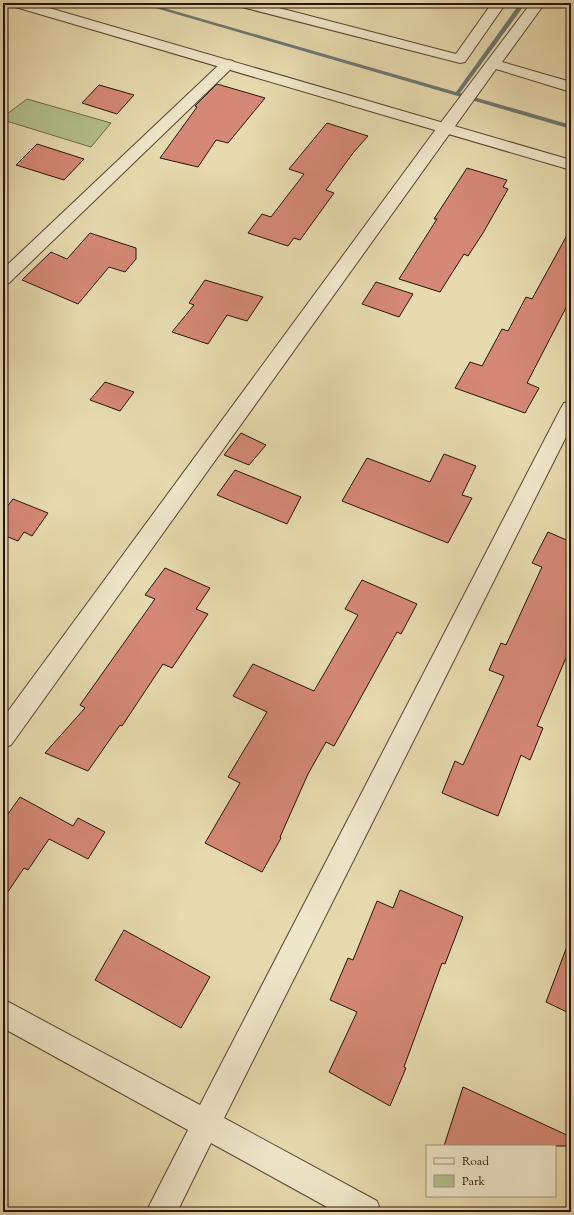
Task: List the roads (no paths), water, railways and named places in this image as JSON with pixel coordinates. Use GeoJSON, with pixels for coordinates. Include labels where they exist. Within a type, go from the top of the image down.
{"type":"FeatureCollection","features":[{"type":"Feature","properties":{"kind":"street"},"geometry":{"type":"LineString","coordinates":[[16,3],[571,165]]}},
{"type":"Feature","properties":{"kind":"street"},"geometry":{"type":"LineString","coordinates":[[243,3],[460,58],[499,3]]}},
{"type":"Feature","properties":{"kind":"street"},"geometry":{"type":"LineString","coordinates":[[3,737],[445,128],[478,86],[538,3]]}},
{"type":"Feature","properties":{"kind":"street"},"geometry":{"type":"LineString","coordinates":[[3,279],[228,64]]}},
{"type":"Feature","properties":{"kind":"street"},"geometry":{"type":"LineString","coordinates":[[494,64],[571,87]]}},
{"type":"Feature","properties":{"kind":"street"},"geometry":{"type":"LineString","coordinates":[[161,1212],[571,408]]}},
{"type":"Feature","properties":{"kind":"street"},"geometry":{"type":"LineString","coordinates":[[3,1013],[366,1212]]}},
{"type":"Feature","properties":{"kind":"waterway"},"geometry":{"type":"LineString","coordinates":[[141,3],[571,127]]}},
{"type":"Feature","properties":{"kind":"waterway"},"geometry":{"type":"LineString","coordinates":[[457,94],[523,3]]}}]}
